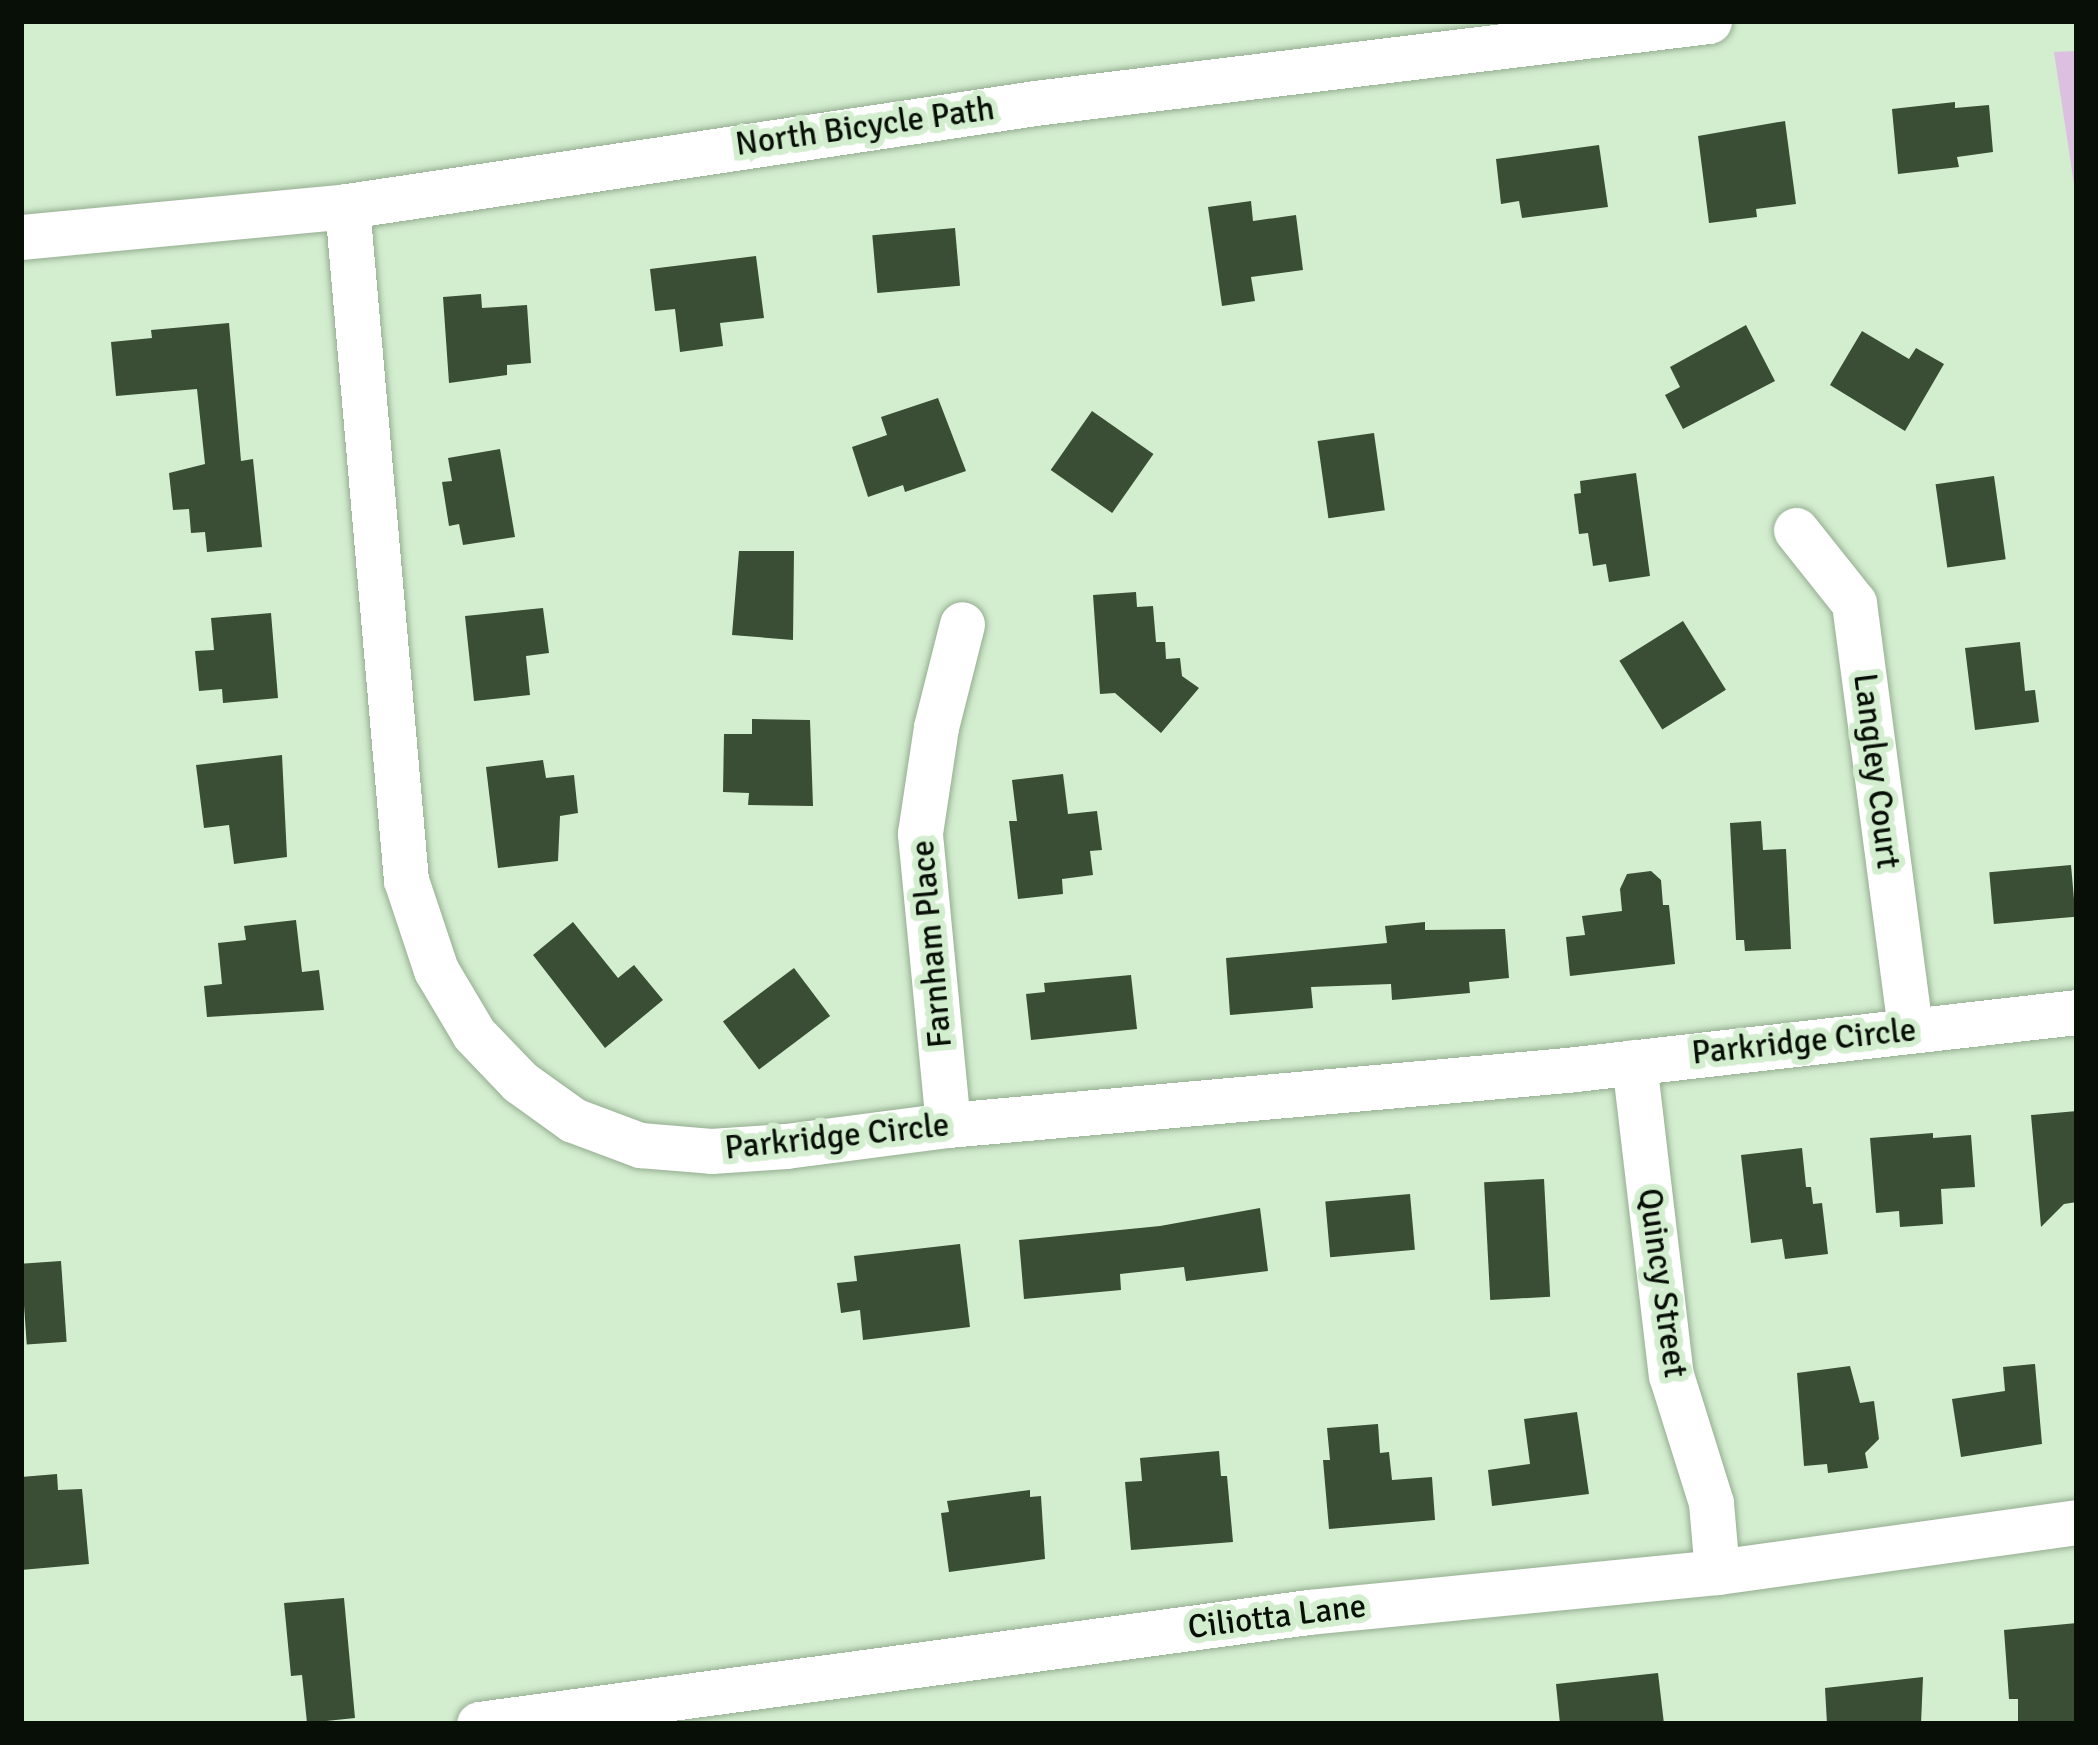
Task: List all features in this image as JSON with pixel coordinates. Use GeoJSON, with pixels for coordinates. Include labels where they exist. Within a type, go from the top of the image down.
{"type":"FeatureCollection","features":[{"type":"Feature","properties":{"kind":"street","name":"North Bicycle Path"},"geometry":{"type":"LineString","coordinates":[[21,237],[347,206],[1012,106],[1709,21]]}},
{"type":"Feature","properties":{"kind":"street","name":"Parkridge Circle"},"geometry":{"type":"LineString","coordinates":[[347,206],[406,880],[436,970],[474,1034],[520,1082],[573,1120],[640,1145],[711,1151],[786,1146],[948,1125],[1634,1062],[2077,1012]]}},
{"type":"Feature","properties":{"kind":"street","name":"Langley Court"},"geometry":{"type":"LineString","coordinates":[[1796,530],[1854,603],[1910,1030]]}},
{"type":"Feature","properties":{"kind":"street","name":"Farnham Place"},"geometry":{"type":"LineString","coordinates":[[948,1125],[920,833],[936,727],[962,624]]}},
{"type":"Feature","properties":{"kind":"street","name":"Quincy Street"},"geometry":{"type":"LineString","coordinates":[[1634,1062],[1671,1376],[1711,1503],[1717,1572]]}},
{"type":"Feature","properties":{"kind":"street","name":"Ciliotta Lane"},"geometry":{"type":"LineString","coordinates":[[479,1724],[1309,1612],[1717,1572],[2077,1522]]}},
{"type":"Feature","properties":{"kind":"shaded area"},"geometry":{"type":"Polygon","coordinates":[[[2077,51],[2077,204],[2054,52],[2077,51]]]}},
{"type":"Feature","properties":{"kind":"building"},"geometry":{"type":"Polygon","coordinates":[[[1955,102],[1955,108],[1989,105],[1993,152],[1957,157],[1959,167],[1898,174],[1892,109],[1955,102]]]}},
{"type":"Feature","properties":{"kind":"building"},"geometry":{"type":"Polygon","coordinates":[[[1785,121],[1796,204],[1756,209],[1757,217],[1709,223],[1698,136],[1785,121]]]}},
{"type":"Feature","properties":{"kind":"building"},"geometry":{"type":"Polygon","coordinates":[[[1599,145],[1608,207],[1522,218],[1519,201],[1501,204],[1496,159],[1599,145]]]}},
{"type":"Feature","properties":{"kind":"building"},"geometry":{"type":"Polygon","coordinates":[[[1251,201],[1253,221],[1296,215],[1303,270],[1251,277],[1255,301],[1222,306],[1208,207],[1251,201]]]}},
{"type":"Feature","properties":{"kind":"building"},"geometry":{"type":"Polygon","coordinates":[[[955,228],[960,286],[877,293],[872,235],[955,228]]]}},
{"type":"Feature","properties":{"kind":"building"},"geometry":{"type":"Polygon","coordinates":[[[756,256],[764,318],[720,323],[723,346],[680,352],[675,309],[655,311],[650,269],[756,256]]]}},
{"type":"Feature","properties":{"kind":"building"},"geometry":{"type":"Polygon","coordinates":[[[481,294],[482,308],[527,305],[531,363],[507,365],[507,375],[449,383],[443,297],[481,294]]]}},
{"type":"Feature","properties":{"kind":"building"},"geometry":{"type":"Polygon","coordinates":[[[229,323],[241,461],[253,459],[262,547],[207,552],[205,532],[191,533],[189,509],[173,510],[169,473],[205,464],[197,389],[116,396],[111,342],[152,338],[151,330],[229,323]]]}},
{"type":"Feature","properties":{"kind":"building"},"geometry":{"type":"Polygon","coordinates":[[[1746,325],[1775,381],[1683,429],[1665,395],[1680,387],[1670,367],[1746,325]]]}},
{"type":"Feature","properties":{"kind":"building"},"geometry":{"type":"Polygon","coordinates":[[[1862,331],[1909,359],[1916,348],[1944,364],[1905,431],[1830,385],[1862,331]]]}},
{"type":"Feature","properties":{"kind":"building"},"geometry":{"type":"Polygon","coordinates":[[[938,398],[966,471],[905,492],[903,485],[868,497],[852,447],[887,435],[881,417],[938,398]]]}},
{"type":"Feature","properties":{"kind":"building"},"geometry":{"type":"Polygon","coordinates":[[[1092,411],[1153,454],[1112,513],[1051,470],[1092,411]]]}},
{"type":"Feature","properties":{"kind":"building"},"geometry":{"type":"Polygon","coordinates":[[[1374,433],[1385,510],[1328,518],[1318,441],[1374,433]]]}},
{"type":"Feature","properties":{"kind":"building"},"geometry":{"type":"Polygon","coordinates":[[[500,449],[515,537],[463,545],[459,524],[449,526],[442,482],[452,481],[448,458],[500,449]]]}},
{"type":"Feature","properties":{"kind":"building"},"geometry":{"type":"Polygon","coordinates":[[[1636,473],[1650,576],[1609,582],[1606,564],[1593,566],[1588,533],[1579,534],[1574,494],[1581,493],[1580,481],[1636,473]]]}},
{"type":"Feature","properties":{"kind":"building"},"geometry":{"type":"Polygon","coordinates":[[[1994,476],[2006,559],[1947,567],[1936,484],[1994,476]]]}},
{"type":"Feature","properties":{"kind":"building"},"geometry":{"type":"Polygon","coordinates":[[[739,551],[794,551],[793,640],[732,635],[739,551]]]}},
{"type":"Feature","properties":{"kind":"building"},"geometry":{"type":"Polygon","coordinates":[[[1136,592],[1137,607],[1153,606],[1156,642],[1165,642],[1166,659],[1180,658],[1182,676],[1199,688],[1161,733],[1115,693],[1100,694],[1093,595],[1136,592]]]}},
{"type":"Feature","properties":{"kind":"building"},"geometry":{"type":"Polygon","coordinates":[[[543,608],[549,653],[526,656],[530,695],[474,701],[465,616],[543,608]]]}},
{"type":"Feature","properties":{"kind":"building"},"geometry":{"type":"Polygon","coordinates":[[[271,613],[278,698],[223,703],[222,689],[199,691],[195,651],[214,650],[211,618],[271,613]]]}},
{"type":"Feature","properties":{"kind":"building"},"geometry":{"type":"Polygon","coordinates":[[[1683,621],[1726,690],[1662,729],[1619,661],[1683,621]]]}},
{"type":"Feature","properties":{"kind":"building"},"geometry":{"type":"Polygon","coordinates":[[[2020,642],[2025,691],[2035,690],[2039,722],[1975,730],[1965,648],[2020,642]]]}},
{"type":"Feature","properties":{"kind":"building"},"geometry":{"type":"Polygon","coordinates":[[[752,719],[810,720],[813,806],[748,805],[749,793],[723,792],[724,734],[752,734],[752,719]]]}},
{"type":"Feature","properties":{"kind":"building"},"geometry":{"type":"Polygon","coordinates":[[[282,755],[287,857],[234,864],[229,825],[204,828],[196,765],[282,755]]]}},
{"type":"Feature","properties":{"kind":"building"},"geometry":{"type":"Polygon","coordinates":[[[543,760],[546,778],[574,775],[578,813],[560,816],[558,861],[498,868],[486,767],[543,760]]]}},
{"type":"Feature","properties":{"kind":"building"},"geometry":{"type":"Polygon","coordinates":[[[1063,774],[1068,814],[1097,811],[1102,850],[1090,851],[1093,875],[1062,879],[1063,894],[1018,899],[1009,821],[1017,821],[1012,780],[1063,774]]]}},
{"type":"Feature","properties":{"kind":"building"},"geometry":{"type":"Polygon","coordinates":[[[1761,821],[1763,850],[1786,849],[1791,949],[1745,951],[1744,940],[1736,940],[1730,823],[1761,821]]]}},
{"type":"Feature","properties":{"kind":"building"},"geometry":{"type":"Polygon","coordinates":[[[2071,865],[2076,917],[1994,924],[1989,872],[2071,865]]]}},
{"type":"Feature","properties":{"kind":"building"},"geometry":{"type":"Polygon","coordinates":[[[1651,871],[1661,880],[1663,905],[1669,905],[1675,964],[1570,976],[1566,937],[1585,935],[1582,916],[1622,911],[1620,889],[1627,874],[1651,871]]]}},
{"type":"Feature","properties":{"kind":"building"},"geometry":{"type":"Polygon","coordinates":[[[296,920],[302,972],[319,970],[324,1010],[207,1017],[204,986],[222,984],[218,943],[246,940],[244,926],[296,920]]]}},
{"type":"Feature","properties":{"kind":"building"},"geometry":{"type":"Polygon","coordinates":[[[573,922],[618,978],[634,965],[663,1000],[605,1048],[533,955],[573,922]]]}},
{"type":"Feature","properties":{"kind":"building"},"geometry":{"type":"Polygon","coordinates":[[[1425,922],[1425,930],[1505,929],[1509,978],[1469,982],[1470,993],[1392,1000],[1391,984],[1311,987],[1313,1008],[1230,1015],[1226,958],[1387,943],[1385,926],[1425,922]]]}},
{"type":"Feature","properties":{"kind":"building"},"geometry":{"type":"Polygon","coordinates":[[[794,968],[830,1016],[759,1069],[723,1022],[794,968]]]}},
{"type":"Feature","properties":{"kind":"building"},"geometry":{"type":"Polygon","coordinates":[[[1131,975],[1137,1029],[1031,1040],[1026,994],[1045,992],[1044,983],[1131,975]]]}},
{"type":"Feature","properties":{"kind":"building"},"geometry":{"type":"Polygon","coordinates":[[[2077,1111],[2077,1202],[2064,1204],[2041,1227],[2031,1115],[2077,1111]]]}},
{"type":"Feature","properties":{"kind":"building"},"geometry":{"type":"Polygon","coordinates":[[[1933,1133],[1933,1138],[1971,1135],[1975,1187],[1941,1189],[1943,1224],[1900,1227],[1899,1211],[1876,1213],[1870,1138],[1933,1133]]]}},
{"type":"Feature","properties":{"kind":"building"},"geometry":{"type":"Polygon","coordinates":[[[1802,1148],[1806,1187],[1811,1187],[1813,1204],[1822,1203],[1828,1254],[1785,1259],[1782,1239],[1751,1243],[1741,1155],[1802,1148]]]}},
{"type":"Feature","properties":{"kind":"building"},"geometry":{"type":"Polygon","coordinates":[[[1544,1179],[1550,1297],[1490,1300],[1484,1182],[1544,1179]]]}},
{"type":"Feature","properties":{"kind":"building"},"geometry":{"type":"Polygon","coordinates":[[[1410,1194],[1415,1250],[1330,1257],[1325,1201],[1410,1194]]]}},
{"type":"Feature","properties":{"kind":"building"},"geometry":{"type":"Polygon","coordinates":[[[1260,1208],[1268,1271],[1186,1281],[1184,1267],[1120,1274],[1121,1290],[1024,1299],[1019,1240],[1160,1226],[1260,1208]]]}},
{"type":"Feature","properties":{"kind":"building"},"geometry":{"type":"Polygon","coordinates":[[[960,1244],[970,1327],[863,1340],[860,1310],[841,1313],[837,1283],[857,1281],[854,1256],[960,1244]]]}},
{"type":"Feature","properties":{"kind":"building"},"geometry":{"type":"Polygon","coordinates":[[[61,1261],[67,1342],[27,1345],[21,1264],[61,1261]]]}},
{"type":"Feature","properties":{"kind":"building"},"geometry":{"type":"Polygon","coordinates":[[[2035,1364],[2042,1444],[1961,1457],[1952,1399],[2005,1391],[2003,1367],[2035,1364]]]}},
{"type":"Feature","properties":{"kind":"building"},"geometry":{"type":"Polygon","coordinates":[[[1850,1366],[1860,1403],[1874,1401],[1879,1439],[1865,1453],[1868,1468],[1828,1473],[1827,1464],[1804,1466],[1797,1373],[1850,1366]]]}},
{"type":"Feature","properties":{"kind":"building"},"geometry":{"type":"Polygon","coordinates":[[[1577,1412],[1589,1494],[1492,1506],[1488,1470],[1530,1464],[1524,1419],[1577,1412]]]}},
{"type":"Feature","properties":{"kind":"building"},"geometry":{"type":"Polygon","coordinates":[[[1378,1424],[1380,1453],[1389,1452],[1392,1480],[1432,1477],[1435,1520],[1329,1529],[1323,1460],[1330,1460],[1327,1428],[1378,1424]]]}},
{"type":"Feature","properties":{"kind":"building"},"geometry":{"type":"Polygon","coordinates":[[[1219,1451],[1221,1476],[1227,1476],[1233,1542],[1131,1550],[1125,1482],[1142,1481],[1140,1458],[1219,1451]]]}},
{"type":"Feature","properties":{"kind":"building"},"geometry":{"type":"Polygon","coordinates":[[[57,1474],[58,1490],[82,1489],[89,1564],[21,1570],[21,1477],[57,1474]]]}},
{"type":"Feature","properties":{"kind":"building"},"geometry":{"type":"Polygon","coordinates":[[[1030,1490],[1030,1497],[1041,1496],[1045,1559],[949,1572],[941,1513],[949,1512],[947,1501],[1030,1490]]]}},
{"type":"Feature","properties":{"kind":"building"},"geometry":{"type":"Polygon","coordinates":[[[344,1598],[355,1718],[307,1723],[302,1675],[291,1676],[284,1603],[344,1598]]]}},
{"type":"Feature","properties":{"kind":"building"},"geometry":{"type":"Polygon","coordinates":[[[2077,1623],[2074,1724],[2018,1724],[2018,1699],[2009,1699],[2004,1630],[2077,1623]]]}},
{"type":"Feature","properties":{"kind":"building"},"geometry":{"type":"Polygon","coordinates":[[[1658,1673],[1664,1724],[1560,1724],[1556,1684],[1658,1673]]]}},
{"type":"Feature","properties":{"kind":"building"},"geometry":{"type":"Polygon","coordinates":[[[1923,1677],[1921,1724],[1827,1724],[1825,1688],[1923,1677]]]}}]}
